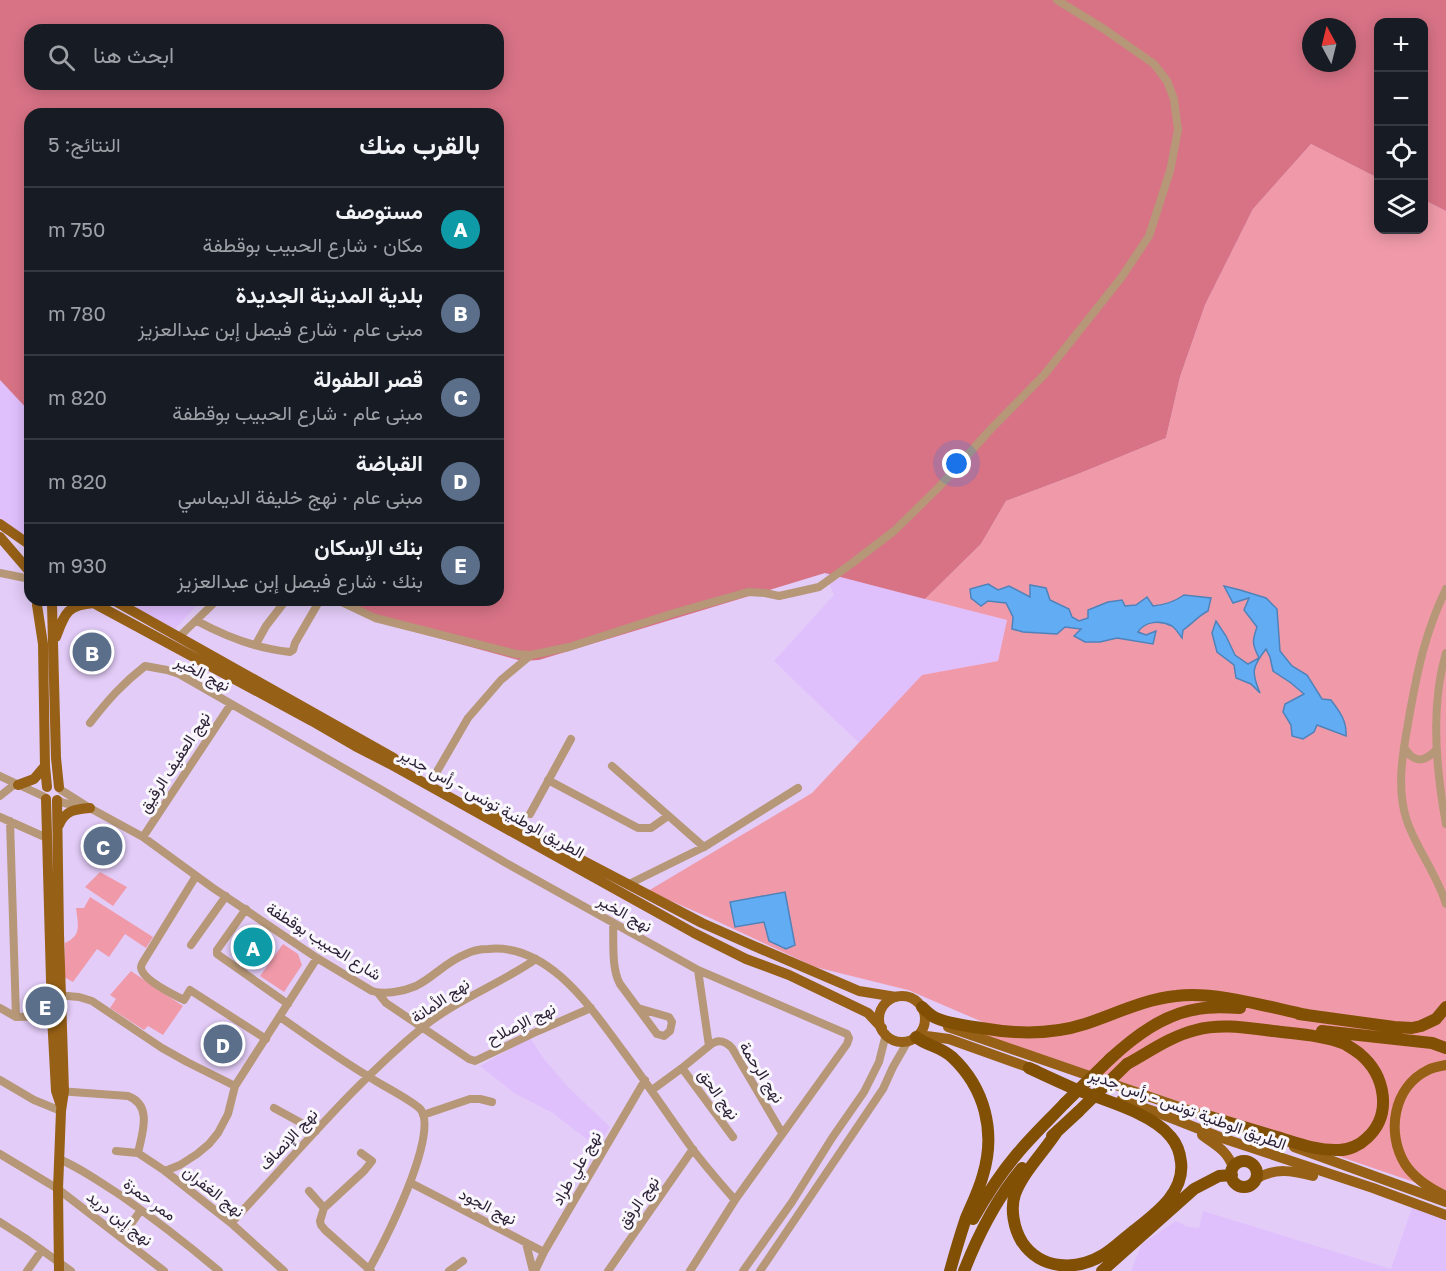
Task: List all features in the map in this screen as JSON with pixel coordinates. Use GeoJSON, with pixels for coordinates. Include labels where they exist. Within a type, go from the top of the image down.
{"type":"FeatureCollection","features":[{"type":"Feature","properties":{"kind":"highway"},"geometry":{"type":"LineString","coordinates":[[923,1011],[935,1018],[961,1025],[1026,1032],[1069,1028],[1157,999],[1176,996],[1199,995],[1227,999],[1307,1015]]}},
{"type":"Feature","properties":{"kind":"highway"},"geometry":{"type":"LineString","coordinates":[[950,1271],[973,1219],[998,1178],[1029,1140],[1110,1059],[1136,1037],[1155,1025],[1176,1015],[1200,1008],[1239,1008],[1412,1028],[1436,1019],[1446,1007]]}},
{"type":"Feature","properties":{"kind":"highway"},"geometry":{"type":"LineString","coordinates":[[964,1271],[980,1234],[1007,1187],[1032,1156],[1127,1064],[1148,1045],[1165,1035],[1185,1026],[1206,1021],[1242,1022],[1431,1043],[1446,1048]]}},
{"type":"Feature","properties":{"kind":"highway"},"geometry":{"type":"LineString","coordinates":[[1127,1064],[1175,1037],[1199,1029],[1227,1027],[1297,1034],[1335,1041],[1353,1049],[1366,1059],[1377,1074],[1383,1093],[1382,1112],[1377,1128],[1364,1141],[1348,1149],[1313,1148],[1207,1116]]}},
{"type":"Feature","properties":{"kind":"highway"},"geometry":{"type":"LineString","coordinates":[[914,1038],[942,1050],[964,1070],[977,1090],[984,1106],[987,1122],[989,1139],[983,1176],[950,1271]]}},
{"type":"Feature","properties":{"kind":"highway"},"geometry":{"type":"LineString","coordinates":[[1029,1068],[1159,1125],[1172,1138],[1181,1159],[1178,1184],[1173,1194],[1154,1214],[1102,1256],[1066,1267],[1047,1263],[1025,1246],[1020,1239],[1013,1212],[1015,1194],[1022,1181],[1058,1131]]}},
{"type":"Feature","properties":{"kind":"highway"},"geometry":{"type":"LineString","coordinates":[[1102,1271],[1194,1189],[1232,1171],[1241,1161],[1250,1162],[1256,1169],[1256,1179],[1250,1185],[1240,1186],[1234,1181],[1232,1171]]}},
{"type":"Feature","properties":{"kind":"main road"},"geometry":{"type":"LineString","coordinates":[[0,524],[24,541]]}},
{"type":"Feature","properties":{"kind":"main road"},"geometry":{"type":"LineString","coordinates":[[0,537],[24,565]]}},
{"type":"Feature","properties":{"kind":"main road"},"geometry":{"type":"LineString","coordinates":[[37,606],[43,644],[45,766],[53,793],[58,828],[56,995],[52,1016],[60,1091]]}},
{"type":"Feature","properties":{"kind":"main road"},"geometry":{"type":"LineString","coordinates":[[52,606],[56,758],[47,838],[61,1109],[58,1190],[59,1266]]}},
{"type":"Feature","properties":{"kind":"main road"},"geometry":{"type":"LineString","coordinates":[[54,642],[67,612],[75,606]]}},
{"type":"Feature","properties":{"kind":"main road","name":"الطريق الوطنية تونس - رأس جدير"},"geometry":{"type":"LineString","coordinates":[[99,606],[694,933],[746,959],[789,975],[868,1013],[884,1031]]}},
{"type":"Feature","properties":{"kind":"main road","name":"الطريق الوطنية تونس - رأس جدير"},"geometry":{"type":"LineString","coordinates":[[124,606],[432,780],[702,923],[840,984],[860,991],[896,997]]}},
{"type":"Feature","properties":{"kind":"main road"},"geometry":{"type":"LineString","coordinates":[[18,785],[34,779],[45,766]]}},
{"type":"Feature","properties":{"kind":"main road"},"geometry":{"type":"LineString","coordinates":[[58,828],[63,816],[69,812],[89,808]]}},
{"type":"Feature","properties":{"kind":"main road"},"geometry":{"type":"LineString","coordinates":[[896,997],[911,998],[919,1003],[923,1011],[924,1026],[914,1038],[903,1041],[894,1040],[884,1031],[880,1022],[881,1012],[886,1002],[896,997]]}},
{"type":"Feature","properties":{"kind":"main road","name":"الطريق الوطنية تونس - رأس جدير"},"geometry":{"type":"LineString","coordinates":[[923,1011],[934,1022],[1207,1116],[1446,1202]]}},
{"type":"Feature","properties":{"kind":"main road","name":"الطريق الوطنية تونس - رأس جدير"},"geometry":{"type":"LineString","coordinates":[[914,1038],[949,1039],[1446,1215]]}},
{"type":"Feature","properties":{"kind":"main road"},"geometry":{"type":"LineString","coordinates":[[1446,1065],[1428,1069],[1407,1086],[1398,1105],[1395,1126],[1398,1146],[1406,1166],[1425,1184],[1446,1196]]}},
{"type":"Feature","properties":{"kind":"main road"},"geometry":{"type":"LineString","coordinates":[[1193,1127],[1222,1148],[1228,1156],[1232,1171]]}},
{"type":"Feature","properties":{"kind":"main road"},"geometry":{"type":"LineString","coordinates":[[1256,1179],[1264,1173],[1286,1171],[1352,1187],[1372,1188]]}},
{"type":"Feature","properties":{"kind":"street"},"geometry":{"type":"LineString","coordinates":[[350,606],[375,618],[516,654],[531,655],[569,647],[748,592],[765,592],[779,596],[819,587],[894,531],[939,487],[1044,375],[1121,278],[1149,236],[1170,171],[1178,130],[1174,99],[1167,81],[1154,64],[1057,0]]}},
{"type":"Feature","properties":{"kind":"street"},"geometry":{"type":"LineString","coordinates":[[0,564],[3,574],[24,578]]}},
{"type":"Feature","properties":{"kind":"street"},"geometry":{"type":"LineString","coordinates":[[1446,589],[1420,657],[1404,746],[1401,782],[1407,819],[1446,904]]}},
{"type":"Feature","properties":{"kind":"street"},"geometry":{"type":"LineString","coordinates":[[179,637],[211,606]]}},
{"type":"Feature","properties":{"kind":"street"},"geometry":{"type":"LineString","coordinates":[[256,644],[281,606]]}},
{"type":"Feature","properties":{"kind":"street"},"geometry":{"type":"LineString","coordinates":[[197,621],[213,630],[274,650],[292,651],[317,606]]}},
{"type":"Feature","properties":{"kind":"street"},"geometry":{"type":"LineString","coordinates":[[1446,653],[1437,705],[1436,750],[1446,824]]}},
{"type":"Feature","properties":{"kind":"street"},"geometry":{"type":"LineString","coordinates":[[432,780],[468,718],[501,680],[531,655]]}},
{"type":"Feature","properties":{"kind":"street","name":"نهج الخير"},"geometry":{"type":"LineString","coordinates":[[90,723],[115,692],[145,666],[184,676],[613,924],[698,970],[849,1035],[846,1044],[735,1200],[690,1271]]}},
{"type":"Feature","properties":{"kind":"street","name":"نهج العفيف الرقيق"},"geometry":{"type":"LineString","coordinates":[[143,837],[231,704]]}},
{"type":"Feature","properties":{"kind":"street"},"geometry":{"type":"LineString","coordinates":[[530,814],[571,739]]}},
{"type":"Feature","properties":{"kind":"street"},"geometry":{"type":"LineString","coordinates":[[1404,746],[1411,756],[1417,759],[1425,759],[1436,750]]}},
{"type":"Feature","properties":{"kind":"street"},"geometry":{"type":"LineString","coordinates":[[612,766],[704,847]]}},
{"type":"Feature","properties":{"kind":"street","name":"شارع الحبيب بوقطفة"},"geometry":{"type":"LineString","coordinates":[[0,776],[18,785],[53,793],[89,808],[143,837],[317,958],[367,989],[378,993],[400,991],[418,985],[457,958],[474,951],[512,949],[536,959],[562,978],[591,1008],[693,1149],[735,1200]]}},
{"type":"Feature","properties":{"kind":"street"},"geometry":{"type":"LineString","coordinates":[[548,780],[638,828],[651,828],[668,816]]}},
{"type":"Feature","properties":{"kind":"street"},"geometry":{"type":"LineString","coordinates":[[0,796],[18,785]]}},
{"type":"Feature","properties":{"kind":"street"},"geometry":{"type":"LineString","coordinates":[[629,884],[704,847],[798,788]]}},
{"type":"Feature","properties":{"kind":"street"},"geometry":{"type":"LineString","coordinates":[[0,817],[47,838]]}},
{"type":"Feature","properties":{"kind":"street"},"geometry":{"type":"LineString","coordinates":[[10,821],[16,1017]]}},
{"type":"Feature","properties":{"kind":"street"},"geometry":{"type":"LineString","coordinates":[[196,876],[143,962],[142,970],[148,977],[173,994],[184,1000],[190,990],[266,1039]]}},
{"type":"Feature","properties":{"kind":"street"},"geometry":{"type":"LineString","coordinates":[[191,945],[226,896]]}},
{"type":"Feature","properties":{"kind":"street"},"geometry":{"type":"LineString","coordinates":[[246,909],[217,950],[217,954],[288,1004]]}},
{"type":"Feature","properties":{"kind":"street"},"geometry":{"type":"LineString","coordinates":[[613,924],[616,976],[638,1008]]}},
{"type":"Feature","properties":{"kind":"street"},"geometry":{"type":"LineString","coordinates":[[165,1171],[197,1154],[214,1138],[228,1114],[235,1086],[317,958]]}},
{"type":"Feature","properties":{"kind":"street","name":"نهج الأمانة"},"geometry":{"type":"LineString","coordinates":[[368,1077],[422,1028],[453,1006],[536,959]]}},
{"type":"Feature","properties":{"kind":"street"},"geometry":{"type":"LineString","coordinates":[[652,1090],[709,1046],[698,970]]}},
{"type":"Feature","properties":{"kind":"street","name":"نهج الإصلاح"},"geometry":{"type":"LineString","coordinates":[[378,993],[386,1003],[422,1028],[469,1059],[476,1061],[553,1023],[591,1008]]}},
{"type":"Feature","properties":{"kind":"street"},"geometry":{"type":"LineString","coordinates":[[56,995],[79,997],[92,1001],[162,1048],[235,1086]]}},
{"type":"Feature","properties":{"kind":"street"},"geometry":{"type":"LineString","coordinates":[[0,1008],[16,1017],[52,1016]]}},
{"type":"Feature","properties":{"kind":"street"},"geometry":{"type":"LineString","coordinates":[[280,1017],[368,1077],[412,1103],[421,1110],[423,1115],[424,1131],[411,1183],[369,1270],[322,1227],[320,1221],[324,1208],[372,1161],[361,1153]]}},
{"type":"Feature","properties":{"kind":"street"},"geometry":{"type":"LineString","coordinates":[[743,1271],[792,1202],[864,1092],[883,1050],[884,1031]]}},
{"type":"Feature","properties":{"kind":"street"},"geometry":{"type":"LineString","coordinates":[[760,1271],[883,1089],[893,1067],[914,1038]]}},
{"type":"Feature","properties":{"kind":"street","name":"نهج الرحمة"},"geometry":{"type":"LineString","coordinates":[[709,1046],[715,1041],[728,1043],[783,1133]]}},
{"type":"Feature","properties":{"kind":"street","name":"نهج الحق"},"geometry":{"type":"LineString","coordinates":[[682,1068],[733,1137]]}},
{"type":"Feature","properties":{"kind":"street","name":"نهج الإنصاف"},"geometry":{"type":"LineString","coordinates":[[231,1223],[368,1077]]}},
{"type":"Feature","properties":{"kind":"street"},"geometry":{"type":"LineString","coordinates":[[0,1080],[34,1100],[61,1109]]}},
{"type":"Feature","properties":{"kind":"street","name":"نهج علي طراد"},"geometry":{"type":"LineString","coordinates":[[534,1271],[645,1080]]}},
{"type":"Feature","properties":{"kind":"street"},"geometry":{"type":"LineString","coordinates":[[60,1091],[128,1096],[137,1101],[142,1108],[144,1119],[138,1153]]}},
{"type":"Feature","properties":{"kind":"street"},"geometry":{"type":"LineString","coordinates":[[423,1115],[470,1099],[492,1102]]}},
{"type":"Feature","properties":{"kind":"street"},"geometry":{"type":"LineString","coordinates":[[274,1108],[316,1131]]}},
{"type":"Feature","properties":{"kind":"street","name":"نهج الرفق"},"geometry":{"type":"LineString","coordinates":[[608,1271],[693,1149]]}},
{"type":"Feature","properties":{"kind":"street","name":"نهج الغفران"},"geometry":{"type":"LineString","coordinates":[[116,1151],[138,1153],[165,1171],[231,1223],[284,1271]]}},
{"type":"Feature","properties":{"kind":"street","name":"نهج إبن دريد"},"geometry":{"type":"LineString","coordinates":[[0,1154],[58,1190],[159,1269]]}},
{"type":"Feature","properties":{"kind":"street","name":"ممر حمزة"},"geometry":{"type":"LineString","coordinates":[[59,1159],[92,1176],[141,1210],[219,1271]]}},
{"type":"Feature","properties":{"kind":"street","name":"نهج الجود"},"geometry":{"type":"LineString","coordinates":[[411,1183],[526,1243],[534,1271]]}},
{"type":"Feature","properties":{"kind":"street"},"geometry":{"type":"LineString","coordinates":[[309,1191],[324,1208]]}},
{"type":"Feature","properties":{"kind":"street"},"geometry":{"type":"LineString","coordinates":[[121,1238],[141,1210]]}},
{"type":"Feature","properties":{"kind":"street"},"geometry":{"type":"LineString","coordinates":[[0,1222],[42,1250],[59,1266],[71,1271]]}},
{"type":"Feature","properties":{"kind":"street"},"geometry":{"type":"LineString","coordinates":[[526,1243],[544,1252]]}},
{"type":"Feature","properties":{"kind":"street"},"geometry":{"type":"LineString","coordinates":[[27,1271],[42,1250]]}},
{"type":"Feature","properties":{"kind":"street"},"geometry":{"type":"LineString","coordinates":[[448,1271],[463,1261]]}},
{"type":"Feature","properties":{"kind":"shaded area"},"geometry":{"type":"Polygon","coordinates":[[[0,0],[1446,0],[1446,211],[1428,202],[1428,18],[1374,18],[1374,176],[1311,144],[1253,209],[1205,305],[1180,377],[1166,438],[1006,501],[981,544],[925,599],[825,573],[539,660],[522,661],[376,621],[347,606],[504,606],[504,108],[24,108],[24,406],[0,380],[0,0]]]}},
{"type":"Feature","properties":{"kind":"shaded area"},"geometry":{"type":"Polygon","coordinates":[[[1311,144],[1374,176],[1374,234],[1428,234],[1428,202],[1446,211],[1446,1193],[982,1034],[985,1023],[908,990],[815,967],[648,891],[812,793],[922,675],[998,661],[1007,620],[925,599],[981,544],[1006,501],[1166,438],[1180,377],[1205,305],[1253,209],[1311,144]]]}},
{"type":"Feature","properties":{"kind":"shaded area"},"geometry":{"type":"Polygon","coordinates":[[[0,380],[24,406],[24,537],[0,520],[0,380]]]}},
{"type":"Feature","properties":{"kind":"shaded area"},"geometry":{"type":"Polygon","coordinates":[[[825,573],[1007,620],[998,661],[923,675],[859,743],[774,661],[834,595],[825,573]]]}},
{"type":"Feature","properties":{"kind":"shaded area"},"geometry":{"type":"Polygon","coordinates":[[[135,606],[196,606],[173,631],[135,606]]]}},
{"type":"Feature","properties":{"kind":"shaded area"},"geometry":{"type":"Polygon","coordinates":[[[100,872],[127,887],[113,906],[85,887],[100,872]]]}},
{"type":"Feature","properties":{"kind":"shaded area"},"geometry":{"type":"Polygon","coordinates":[[[90,897],[153,937],[146,948],[125,934],[109,957],[97,949],[73,982],[64,977],[65,943],[74,937],[78,929],[76,908],[84,908],[90,897]]]}},
{"type":"Feature","properties":{"kind":"shaded area"},"geometry":{"type":"Polygon","coordinates":[[[283,944],[298,954],[302,965],[284,992],[260,976],[283,944]]]}},
{"type":"Feature","properties":{"kind":"shaded area"},"geometry":{"type":"Polygon","coordinates":[[[131,971],[183,1006],[163,1035],[148,1026],[144,1030],[110,1008],[116,999],[110,995],[131,971]]]}},
{"type":"Feature","properties":{"kind":"shaded area"},"geometry":{"type":"Polygon","coordinates":[[[530,1038],[544,1059],[568,1087],[610,1127],[597,1147],[553,1113],[514,1093],[480,1066],[530,1038]]]}},
{"type":"Feature","properties":{"kind":"shaded area"},"geometry":{"type":"Polygon","coordinates":[[[1413,1205],[1446,1216],[1446,1271],[1131,1271],[1142,1244],[1176,1221],[1188,1227],[1199,1228],[1203,1211],[1391,1269],[1413,1205]]]}},
{"type":"Feature","properties":{"kind":"water"},"geometry":{"type":"Polygon","coordinates":[[[988,584],[998,590],[1009,586],[1030,597],[1030,585],[1046,588],[1050,600],[1069,609],[1072,617],[1079,621],[1088,618],[1088,610],[1108,602],[1122,600],[1125,606],[1136,605],[1147,597],[1153,606],[1169,603],[1184,595],[1211,598],[1208,611],[1183,630],[1182,638],[1172,626],[1158,622],[1141,628],[1138,632],[1146,635],[1156,631],[1153,644],[1117,638],[1100,642],[1085,642],[1074,636],[1081,629],[1065,627],[1057,634],[1012,629],[1013,617],[1006,603],[988,601],[981,606],[971,598],[970,589],[988,584]]]}},
{"type":"Feature","properties":{"kind":"water"},"geometry":{"type":"Polygon","coordinates":[[[1224,586],[1266,598],[1277,609],[1280,651],[1292,666],[1307,675],[1322,699],[1331,700],[1344,721],[1346,736],[1317,725],[1314,732],[1303,739],[1292,736],[1291,725],[1283,712],[1285,704],[1304,694],[1273,671],[1266,649],[1254,670],[1260,693],[1251,684],[1236,678],[1234,665],[1217,652],[1212,633],[1216,621],[1235,655],[1248,664],[1259,658],[1254,642],[1257,627],[1244,610],[1249,598],[1233,603],[1224,586]]]}},
{"type":"Feature","properties":{"kind":"water"},"geometry":{"type":"Polygon","coordinates":[[[785,892],[795,945],[786,949],[769,941],[764,922],[735,927],[730,902],[785,892]]]}},
{"type":"Feature","properties":{"kind":"place","name":"بلدية المدينة الجديدة"},"geometry":{"type":"Point","coordinates":[92,652]}},
{"type":"Feature","properties":{"kind":"place","name":"قصر الطفولة"},"geometry":{"type":"Point","coordinates":[103,846]}},
{"type":"Feature","properties":{"kind":"place","name":"مستوصف"},"geometry":{"type":"Point","coordinates":[253,947]}},
{"type":"Feature","properties":{"kind":"place","name":"بنك الإسكان"},"geometry":{"type":"Point","coordinates":[45,1006]}},
{"type":"Feature","properties":{"kind":"place","name":"القباضة"},"geometry":{"type":"Point","coordinates":[223,1044]}}]}
